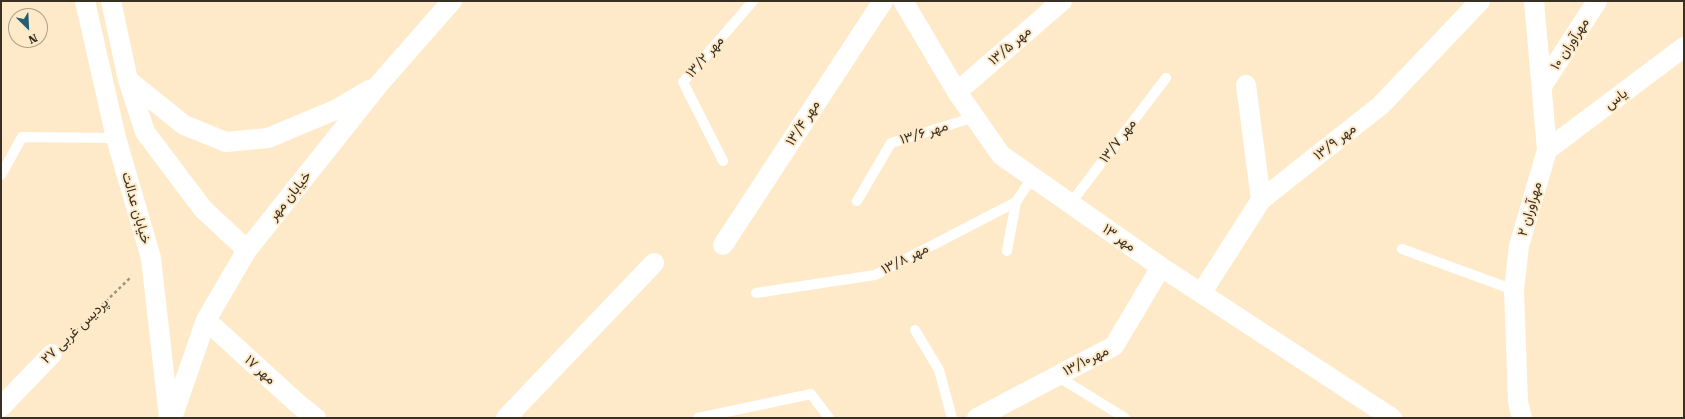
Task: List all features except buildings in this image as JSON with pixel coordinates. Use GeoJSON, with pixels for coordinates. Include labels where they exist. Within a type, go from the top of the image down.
{"type":"FeatureCollection","features":[{"type":"Feature","properties":{"kind":"street","name":"خیابان عدالت"},"geometry":{"type":"LineString","coordinates":[[85,1],[116,138],[151,258],[168,418]]}},
{"type":"Feature","properties":{"kind":"street"},"geometry":{"type":"LineString","coordinates":[[111,1],[128,80],[145,132],[202,209],[247,250]]}},
{"type":"Feature","properties":{"kind":"street","name":"خیابان مهر"},"geometry":{"type":"LineString","coordinates":[[172,418],[206,320],[247,250],[379,84],[452,1]]}},
{"type":"Feature","properties":{"kind":"street","name":"مهر ۱۳/۴"},"geometry":{"type":"LineString","coordinates":[[723,245],[883,1]]}},
{"type":"Feature","properties":{"kind":"street","name":"مهر ۱۳"},"geometry":{"type":"LineString","coordinates":[[903,1],[957,92],[1001,155],[1161,267],[1202,292],[1392,418]]}},
{"type":"Feature","properties":{"kind":"street","name":"مهر ۱۳/۵"},"geometry":{"type":"LineString","coordinates":[[957,92],[1062,1]]}},
{"type":"Feature","properties":{"kind":"street","name":"مهر ۱۳/۹"},"geometry":{"type":"LineString","coordinates":[[1202,292],[1261,200],[1381,106],[1480,1]]}},
{"type":"Feature","properties":{"kind":"street","name":"مهرآوران ۲"},"geometry":{"type":"LineString","coordinates":[[1522,418],[1518,402],[1514,290],[1519,246],[1547,150],[1534,1]]}},
{"type":"Feature","properties":{"kind":"street","name":"مهرآوران ۱۰"},"geometry":{"type":"LineString","coordinates":[[1542,86],[1597,1]]}},
{"type":"Feature","properties":{"kind":"street","name":"یاس"},"geometry":{"type":"LineString","coordinates":[[1547,150],[1684,47]]}},
{"type":"Feature","properties":{"kind":"street"},"geometry":{"type":"LineString","coordinates":[[128,80],[184,125],[226,142],[268,138],[335,110],[379,84]]}},
{"type":"Feature","properties":{"kind":"street"},"geometry":{"type":"LineString","coordinates":[[1246,85],[1261,200]]}},
{"type":"Feature","properties":{"kind":"street"},"geometry":{"type":"LineString","coordinates":[[506,418],[654,263]]}},
{"type":"Feature","properties":{"kind":"street","name":"مهر۱۳/۱۰"},"geometry":{"type":"LineString","coordinates":[[976,418],[1114,346],[1161,267]]}},
{"type":"Feature","properties":{"kind":"street","name":"مهر ۱۷"},"geometry":{"type":"LineString","coordinates":[[206,320],[298,404],[316,418]]}},
{"type":"Feature","properties":{"kind":"street","name":"پردیس غربی ۲۷"},"geometry":{"type":"LineString","coordinates":[[1,406],[52,354]]}},
{"type":"Feature","properties":{"kind":"lane","name":"مهر ۱۳/۲"},"geometry":{"type":"LineString","coordinates":[[723,161],[683,82],[753,1]]}},
{"type":"Feature","properties":{"kind":"lane","name":"مهر ۱۳/۷"},"geometry":{"type":"LineString","coordinates":[[1070,204],[1166,78]]}},
{"type":"Feature","properties":{"kind":"lane","name":"مهر ۱۳/۶"},"geometry":{"type":"LineString","coordinates":[[857,200],[891,143],[975,117]]}},
{"type":"Feature","properties":{"kind":"lane"},"geometry":{"type":"LineString","coordinates":[[1,175],[22,138],[116,138]]}},
{"type":"Feature","properties":{"kind":"lane","name":"مهر ۱۳/۸"},"geometry":{"type":"LineString","coordinates":[[756,293],[875,275],[1016,202],[1032,178]]}},
{"type":"Feature","properties":{"kind":"lane"},"geometry":{"type":"LineString","coordinates":[[1007,251],[1016,202]]}},
{"type":"Feature","properties":{"kind":"lane"},"geometry":{"type":"LineString","coordinates":[[1402,249],[1514,290]]}},
{"type":"Feature","properties":{"kind":"lane"},"geometry":{"type":"LineString","coordinates":[[915,330],[939,370],[952,418]]}},
{"type":"Feature","properties":{"kind":"lane"},"geometry":{"type":"LineString","coordinates":[[1057,376],[1125,418]]}},
{"type":"Feature","properties":{"kind":"lane"},"geometry":{"type":"LineString","coordinates":[[698,418],[811,394],[829,418]]}},
{"type":"Feature","properties":{"kind":"path","name":"پردیس غربی ۲۷"},"geometry":{"type":"LineString","coordinates":[[52,354],[151,258]]}}]}
